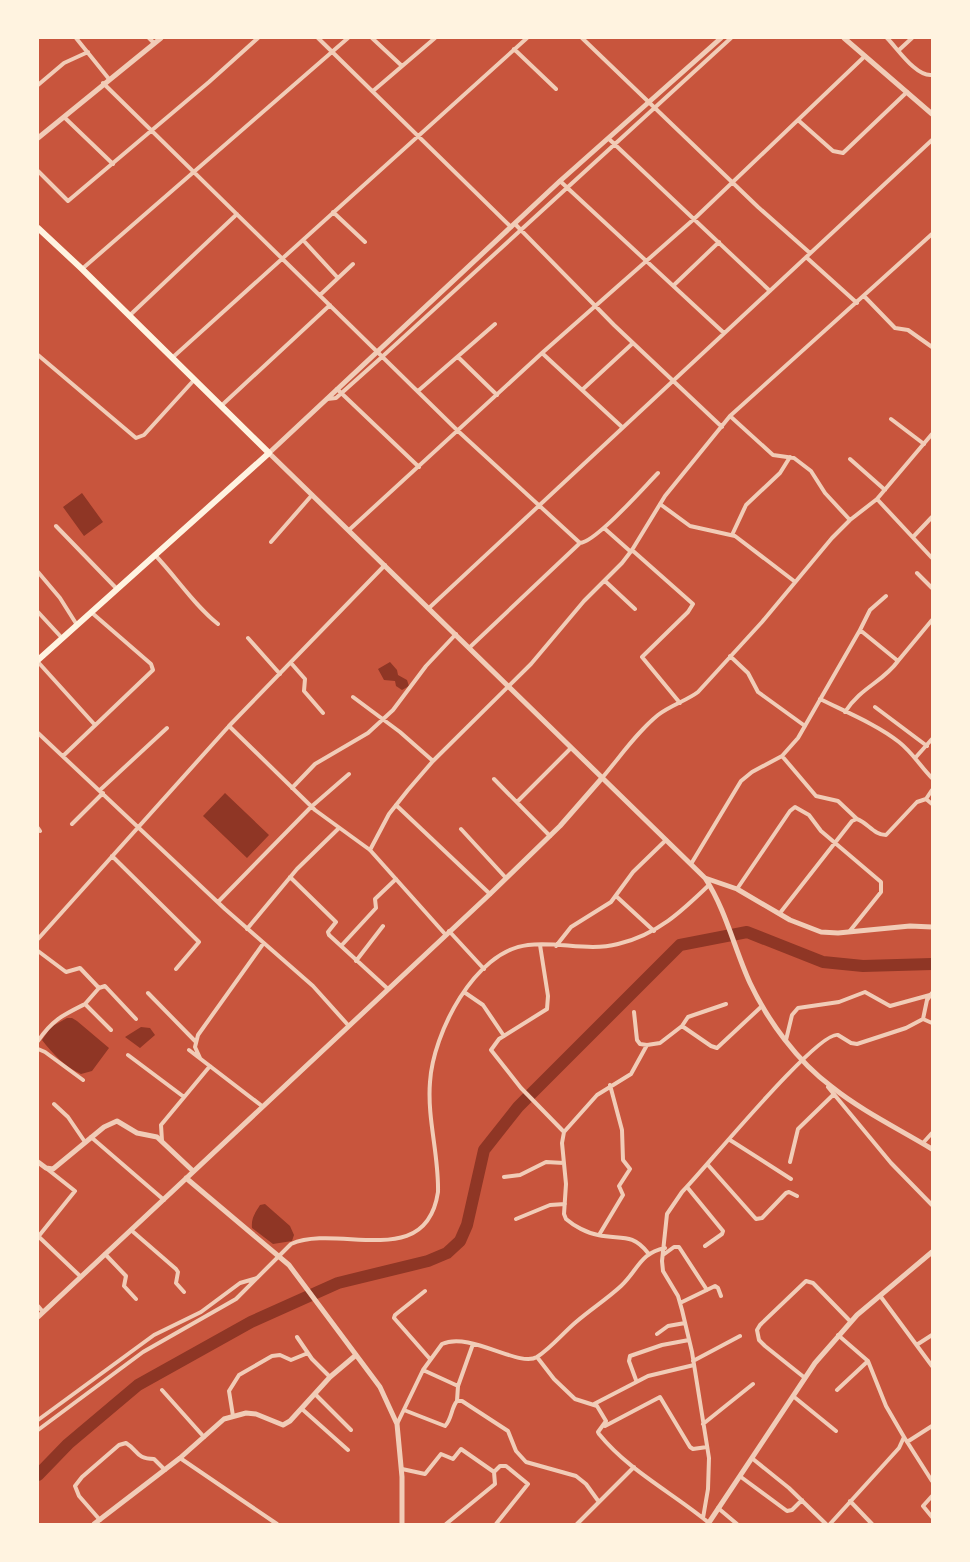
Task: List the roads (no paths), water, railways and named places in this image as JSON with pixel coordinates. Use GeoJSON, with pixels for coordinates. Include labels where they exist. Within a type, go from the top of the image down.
{"type":"FeatureCollection","features":[{"type":"Feature","properties":{"kind":"main road"},"geometry":{"type":"LineString","coordinates":[[38,228],[269,453],[38,661]]}},
{"type":"Feature","properties":{"kind":"street"},"geometry":{"type":"LineString","coordinates":[[76,38],[109,79]]}},
{"type":"Feature","properties":{"kind":"street"},"geometry":{"type":"LineString","coordinates":[[150,38],[154,43]]}},
{"type":"Feature","properties":{"kind":"street"},"geometry":{"type":"LineString","coordinates":[[38,138],[161,38]]}},
{"type":"Feature","properties":{"kind":"street"},"geometry":{"type":"LineString","coordinates":[[38,171],[68,201],[258,38]]}},
{"type":"Feature","properties":{"kind":"street"},"geometry":{"type":"LineString","coordinates":[[318,38],[417,136],[513,226],[522,231],[594,306],[722,427]]}},
{"type":"Feature","properties":{"kind":"street"},"geometry":{"type":"LineString","coordinates":[[82,269],[348,38]]}},
{"type":"Feature","properties":{"kind":"street"},"geometry":{"type":"LineString","coordinates":[[372,38],[402,66]]}},
{"type":"Feature","properties":{"kind":"street"},"geometry":{"type":"LineString","coordinates":[[373,91],[435,38]]}},
{"type":"Feature","properties":{"kind":"street"},"geometry":{"type":"LineString","coordinates":[[172,358],[527,38]]}},
{"type":"Feature","properties":{"kind":"street"},"geometry":{"type":"LineString","coordinates":[[582,38],[810,253]]}},
{"type":"Feature","properties":{"kind":"street"},"geometry":{"type":"LineString","coordinates":[[721,38],[615,144],[522,231],[383,356],[327,399],[269,453],[705,878],[725,917],[762,1006],[786,1040],[822,1079],[891,1163],[932,1205]]}},
{"type":"Feature","properties":{"kind":"street"},"geometry":{"type":"LineString","coordinates":[[339,391],[378,351],[560,181],[731,38]]}},
{"type":"Feature","properties":{"kind":"street"},"geometry":{"type":"LineString","coordinates":[[844,38],[932,114]]}},
{"type":"Feature","properties":{"kind":"street"},"geometry":{"type":"LineString","coordinates":[[887,38],[918,70],[927,75],[932,75]]}},
{"type":"Feature","properties":{"kind":"street"},"geometry":{"type":"LineString","coordinates":[[899,50],[912,38]]}},
{"type":"Feature","properties":{"kind":"street"},"geometry":{"type":"LineString","coordinates":[[514,49],[556,89]]}},
{"type":"Feature","properties":{"kind":"street"},"geometry":{"type":"LineString","coordinates":[[38,85],[64,63],[88,52]]}},
{"type":"Feature","properties":{"kind":"street"},"geometry":{"type":"LineString","coordinates":[[349,530],[594,306],[694,219],[865,56]]}},
{"type":"Feature","properties":{"kind":"street"},"geometry":{"type":"LineString","coordinates":[[103,84],[458,431],[580,543]]}},
{"type":"Feature","properties":{"kind":"street"},"geometry":{"type":"LineString","coordinates":[[798,120],[833,151],[843,153],[907,92]]}},
{"type":"Feature","properties":{"kind":"street"},"geometry":{"type":"LineString","coordinates":[[64,117],[113,164]]}},
{"type":"Feature","properties":{"kind":"street"},"geometry":{"type":"LineString","coordinates":[[609,139],[770,291]]}},
{"type":"Feature","properties":{"kind":"street"},"geometry":{"type":"LineString","coordinates":[[428,608],[932,140]]}},
{"type":"Feature","properties":{"kind":"street"},"geometry":{"type":"LineString","coordinates":[[560,181],[724,332]]}},
{"type":"Feature","properties":{"kind":"street"},"geometry":{"type":"LineString","coordinates":[[333,212],[366,242]]}},
{"type":"Feature","properties":{"kind":"street"},"geometry":{"type":"LineString","coordinates":[[130,316],[237,214]]}},
{"type":"Feature","properties":{"kind":"street"},"geometry":{"type":"LineString","coordinates":[[370,850],[396,805],[433,761],[509,686],[584,601],[632,551],[660,504],[730,416],[932,234]]}},
{"type":"Feature","properties":{"kind":"street"},"geometry":{"type":"LineString","coordinates":[[303,240],[338,278]]}},
{"type":"Feature","properties":{"kind":"street"},"geometry":{"type":"LineString","coordinates":[[674,285],[719,242]]}},
{"type":"Feature","properties":{"kind":"street"},"geometry":{"type":"LineString","coordinates":[[806,257],[857,303]]}},
{"type":"Feature","properties":{"kind":"street"},"geometry":{"type":"LineString","coordinates":[[320,295],[353,264]]}},
{"type":"Feature","properties":{"kind":"street"},"geometry":{"type":"LineString","coordinates":[[864,296],[895,328],[908,330],[932,347]]}},
{"type":"Feature","properties":{"kind":"street"},"geometry":{"type":"LineString","coordinates":[[221,406],[330,305]]}},
{"type":"Feature","properties":{"kind":"street"},"geometry":{"type":"LineString","coordinates":[[418,392],[495,324]]}},
{"type":"Feature","properties":{"kind":"street"},"geometry":{"type":"LineString","coordinates":[[582,390],[633,343]]}},
{"type":"Feature","properties":{"kind":"street"},"geometry":{"type":"LineString","coordinates":[[542,353],[622,427]]}},
{"type":"Feature","properties":{"kind":"street"},"geometry":{"type":"LineString","coordinates":[[38,355],[136,438],[144,435],[194,380]]}},
{"type":"Feature","properties":{"kind":"street"},"geometry":{"type":"LineString","coordinates":[[458,357],[497,395]]}},
{"type":"Feature","properties":{"kind":"street"},"geometry":{"type":"LineString","coordinates":[[339,391],[418,467]]}},
{"type":"Feature","properties":{"kind":"street"},"geometry":{"type":"LineString","coordinates":[[730,416],[773,455],[781,458],[790,457],[811,471],[829,498],[850,520]]}},
{"type":"Feature","properties":{"kind":"street"},"geometry":{"type":"LineString","coordinates":[[891,419],[924,444]]}},
{"type":"Feature","properties":{"kind":"street"},"geometry":{"type":"LineString","coordinates":[[38,1317],[550,836],[650,722],[669,707],[680,703],[698,692],[762,622],[794,581],[850,520],[877,499],[932,435]]}},
{"type":"Feature","properties":{"kind":"street"},"geometry":{"type":"LineString","coordinates":[[732,536],[746,505],[780,473],[790,457]]}},
{"type":"Feature","properties":{"kind":"street"},"geometry":{"type":"LineString","coordinates":[[850,460],[885,490]]}},
{"type":"Feature","properties":{"kind":"street"},"geometry":{"type":"LineString","coordinates":[[470,648],[580,543],[586,542],[604,528],[658,473]]}},
{"type":"Feature","properties":{"kind":"street"},"geometry":{"type":"LineString","coordinates":[[271,542],[312,495]]}},
{"type":"Feature","properties":{"kind":"street"},"geometry":{"type":"LineString","coordinates":[[877,499],[914,536],[932,558]]}},
{"type":"Feature","properties":{"kind":"street"},"geometry":{"type":"LineString","coordinates":[[660,504],[690,526],[732,536],[794,581]]}},
{"type":"Feature","properties":{"kind":"street"},"geometry":{"type":"LineString","coordinates":[[914,536],[932,517]]}},
{"type":"Feature","properties":{"kind":"street"},"geometry":{"type":"LineString","coordinates":[[56,526],[117,589]]}},
{"type":"Feature","properties":{"kind":"street"},"geometry":{"type":"LineString","coordinates":[[604,528],[693,604],[688,612],[642,657],[680,703]]}},
{"type":"Feature","properties":{"kind":"street"},"geometry":{"type":"LineString","coordinates":[[155,555],[183,585],[199,609],[218,624]]}},
{"type":"Feature","properties":{"kind":"street"},"geometry":{"type":"LineString","coordinates":[[38,938],[229,726],[385,565]]}},
{"type":"Feature","properties":{"kind":"street"},"geometry":{"type":"LineString","coordinates":[[38,572],[60,598],[77,625]]}},
{"type":"Feature","properties":{"kind":"street"},"geometry":{"type":"LineString","coordinates":[[917,574],[932,588]]}},
{"type":"Feature","properties":{"kind":"street"},"geometry":{"type":"LineString","coordinates":[[605,581],[634,609]]}},
{"type":"Feature","properties":{"kind":"street"},"geometry":{"type":"LineString","coordinates":[[691,864],[741,781],[752,772],[782,756],[805,726],[870,610],[886,596]]}},
{"type":"Feature","properties":{"kind":"street"},"geometry":{"type":"LineString","coordinates":[[38,612],[62,638]]}},
{"type":"Feature","properties":{"kind":"street"},"geometry":{"type":"LineString","coordinates":[[63,756],[152,672],[153,668],[92,612]]}},
{"type":"Feature","properties":{"kind":"street"},"geometry":{"type":"LineString","coordinates":[[844,712],[855,696],[886,674],[932,620]]}},
{"type":"Feature","properties":{"kind":"street"},"geometry":{"type":"LineString","coordinates":[[860,630],[898,661]]}},
{"type":"Feature","properties":{"kind":"street"},"geometry":{"type":"LineString","coordinates":[[292,788],[315,764],[368,733],[401,700],[426,666],[456,634]]}},
{"type":"Feature","properties":{"kind":"street"},"geometry":{"type":"LineString","coordinates":[[248,638],[280,674]]}},
{"type":"Feature","properties":{"kind":"street"},"geometry":{"type":"LineString","coordinates":[[730,656],[748,673],[758,692],[805,726]]}},
{"type":"Feature","properties":{"kind":"street"},"geometry":{"type":"LineString","coordinates":[[38,661],[95,725]]}},
{"type":"Feature","properties":{"kind":"street"},"geometry":{"type":"LineString","coordinates":[[291,663],[305,679],[304,691],[323,713]]}},
{"type":"Feature","properties":{"kind":"street"},"geometry":{"type":"LineString","coordinates":[[353,697],[382,718],[433,761]]}},
{"type":"Feature","properties":{"kind":"street"},"geometry":{"type":"LineString","coordinates":[[820,699],[897,740],[916,756],[920,767],[932,778]]}},
{"type":"Feature","properties":{"kind":"street"},"geometry":{"type":"LineString","coordinates":[[875,707],[927,746]]}},
{"type":"Feature","properties":{"kind":"street"},"geometry":{"type":"LineString","coordinates":[[229,726],[311,807],[338,829],[370,850],[484,969]]}},
{"type":"Feature","properties":{"kind":"street"},"geometry":{"type":"LineString","coordinates":[[72,824],[101,792],[166,728]]}},
{"type":"Feature","properties":{"kind":"street"},"geometry":{"type":"LineString","coordinates":[[38,732],[263,944],[313,986],[348,1025]]}},
{"type":"Feature","properties":{"kind":"street"},"geometry":{"type":"LineString","coordinates":[[916,756],[932,739]]}},
{"type":"Feature","properties":{"kind":"street"},"geometry":{"type":"LineString","coordinates":[[517,802],[571,748]]}},
{"type":"Feature","properties":{"kind":"street"},"geometry":{"type":"LineString","coordinates":[[782,756],[816,796],[838,801],[857,819],[876,832],[886,834],[917,802],[926,799],[932,790]]}},
{"type":"Feature","properties":{"kind":"street"},"geometry":{"type":"LineString","coordinates":[[218,902],[311,807],[349,774]]}},
{"type":"Feature","properties":{"kind":"street"},"geometry":{"type":"LineString","coordinates":[[494,778],[550,836]]}},
{"type":"Feature","properties":{"kind":"street"},"geometry":{"type":"LineString","coordinates":[[926,799],[932,804]]}},
{"type":"Feature","properties":{"kind":"street"},"geometry":{"type":"LineString","coordinates":[[396,805],[490,894]]}},
{"type":"Feature","properties":{"kind":"street"},"geometry":{"type":"LineString","coordinates":[[737,888],[793,808],[798,808],[809,815],[821,831],[881,882],[882,887],[849,932]]}},
{"type":"Feature","properties":{"kind":"street"},"geometry":{"type":"LineString","coordinates":[[780,913],[857,819]]}},
{"type":"Feature","properties":{"kind":"street"},"geometry":{"type":"LineString","coordinates":[[247,929],[290,877],[338,829]]}},
{"type":"Feature","properties":{"kind":"street"},"geometry":{"type":"LineString","coordinates":[[461,830],[506,878]]}},
{"type":"Feature","properties":{"kind":"street"},"geometry":{"type":"LineString","coordinates":[[556,946],[572,927],[604,909],[634,872],[666,840]]}},
{"type":"Feature","properties":{"kind":"street"},"geometry":{"type":"LineString","coordinates":[[112,856],[199,942],[176,969]]}},
{"type":"Feature","properties":{"kind":"street"},"geometry":{"type":"LineString","coordinates":[[290,877],[336,922],[328,932],[388,989]]}},
{"type":"Feature","properties":{"kind":"street"},"geometry":{"type":"LineString","coordinates":[[705,878],[737,888],[807,928],[821,932],[849,932],[910,926],[932,927]]}},
{"type":"Feature","properties":{"kind":"street"},"geometry":{"type":"LineString","coordinates":[[341,946],[376,908],[375,899],[396,879]]}},
{"type":"Feature","properties":{"kind":"street"},"geometry":{"type":"LineString","coordinates":[[38,1430],[143,1352],[236,1299],[291,1244],[301,1240],[366,1240],[403,1237],[416,1231],[428,1220],[436,1205],[438,1180],[430,1082],[439,1041],[456,1003],[464,992],[484,969],[513,948],[540,945],[594,948],[618,944],[654,931],[676,918],[709,885]]}},
{"type":"Feature","properties":{"kind":"street"},"geometry":{"type":"LineString","coordinates":[[616,896],[654,931]]}},
{"type":"Feature","properties":{"kind":"street"},"geometry":{"type":"LineString","coordinates":[[356,960],[383,926]]}},
{"type":"Feature","properties":{"kind":"street"},"geometry":{"type":"LineString","coordinates":[[195,1041],[263,944]]}},
{"type":"Feature","properties":{"kind":"street"},"geometry":{"type":"LineString","coordinates":[[540,945],[549,1004],[544,1013],[504,1036],[492,1046],[491,1050],[521,1088],[564,1132]]}},
{"type":"Feature","properties":{"kind":"street"},"geometry":{"type":"LineString","coordinates":[[38,951],[66,972],[80,968],[99,988]]}},
{"type":"Feature","properties":{"kind":"street"},"geometry":{"type":"LineString","coordinates":[[38,1042],[47,1028],[58,1017],[85,1004],[99,988],[105,986],[136,1020]]}},
{"type":"Feature","properties":{"kind":"street"},"geometry":{"type":"LineString","coordinates":[[464,992],[483,1005],[504,1036]]}},
{"type":"Feature","properties":{"kind":"street"},"geometry":{"type":"LineString","coordinates":[[786,1040],[792,1015],[798,1008],[839,1002],[866,992],[890,1006],[931,994]]}},
{"type":"Feature","properties":{"kind":"street"},"geometry":{"type":"LineString","coordinates":[[148,993],[195,1041],[200,1058]]}},
{"type":"Feature","properties":{"kind":"street"},"geometry":{"type":"LineString","coordinates":[[703,1518],[710,1472],[689,1340],[680,1303],[663,1271],[667,1214],[687,1187],[802,1058],[834,1034],[857,1044],[906,1028],[923,1019],[931,994]]}},
{"type":"Feature","properties":{"kind":"street"},"geometry":{"type":"LineString","coordinates":[[85,1004],[111,1030]]}},
{"type":"Feature","properties":{"kind":"street"},"geometry":{"type":"LineString","coordinates":[[634,1012],[637,1040],[640,1044],[647,1045],[660,1043],[682,1026],[688,1017],[726,1004]]}},
{"type":"Feature","properties":{"kind":"street"},"geometry":{"type":"LineString","coordinates":[[682,1026],[717,1048],[762,1006]]}},
{"type":"Feature","properties":{"kind":"street"},"geometry":{"type":"LineString","coordinates":[[923,1019],[932,1023]]}},
{"type":"Feature","properties":{"kind":"street"},"geometry":{"type":"LineString","coordinates":[[647,1045],[631,1074],[626,1079],[610,1085],[597,1095],[564,1132],[562,1143],[566,1218],[599,1235],[633,1239],[642,1245],[648,1253]]}},
{"type":"Feature","properties":{"kind":"street"},"geometry":{"type":"LineString","coordinates":[[38,1049],[45,1052],[83,1080]]}},
{"type":"Feature","properties":{"kind":"street"},"geometry":{"type":"LineString","coordinates":[[189,1050],[262,1106]]}},
{"type":"Feature","properties":{"kind":"street"},"geometry":{"type":"LineString","coordinates":[[128,1055],[184,1097]]}},
{"type":"Feature","properties":{"kind":"street"},"geometry":{"type":"LineString","coordinates":[[162,1141],[161,1125],[210,1066]]}},
{"type":"Feature","properties":{"kind":"street"},"geometry":{"type":"LineString","coordinates":[[822,1079],[843,1095],[932,1149]]}},
{"type":"Feature","properties":{"kind":"street"},"geometry":{"type":"LineString","coordinates":[[599,1235],[624,1195],[619,1186],[630,1169],[623,1160],[622,1130],[610,1085]]}},
{"type":"Feature","properties":{"kind":"street"},"geometry":{"type":"LineString","coordinates":[[790,1162],[798,1129],[834,1094]]}},
{"type":"Feature","properties":{"kind":"street"},"geometry":{"type":"LineString","coordinates":[[54,1104],[68,1117],[85,1142]]}},
{"type":"Feature","properties":{"kind":"street"},"geometry":{"type":"LineString","coordinates":[[46,1168],[53,1169],[58,1166],[104,1127],[117,1121],[137,1133],[154,1136],[162,1141],[193,1170]]}},
{"type":"Feature","properties":{"kind":"street"},"geometry":{"type":"LineString","coordinates":[[923,1143],[932,1133]]}},
{"type":"Feature","properties":{"kind":"street"},"geometry":{"type":"LineString","coordinates":[[91,1137],[164,1200]]}},
{"type":"Feature","properties":{"kind":"street"},"geometry":{"type":"LineString","coordinates":[[730,1140],[791,1179]]}},
{"type":"Feature","properties":{"kind":"street"},"geometry":{"type":"LineString","coordinates":[[38,1162],[75,1191],[38,1236],[80,1276]]}},
{"type":"Feature","properties":{"kind":"street"},"geometry":{"type":"LineString","coordinates":[[504,1176],[520,1175],[546,1162],[564,1163]]}},
{"type":"Feature","properties":{"kind":"street"},"geometry":{"type":"LineString","coordinates":[[708,1165],[756,1219],[762,1218],[786,1193],[789,1192],[796,1196]]}},
{"type":"Feature","properties":{"kind":"street"},"geometry":{"type":"LineString","coordinates":[[186,1178],[290,1265],[380,1387],[397,1424],[402,1469],[402,1524]]}},
{"type":"Feature","properties":{"kind":"street"},"geometry":{"type":"LineString","coordinates":[[687,1187],[723,1231],[720,1236],[705,1246]]}},
{"type":"Feature","properties":{"kind":"street"},"geometry":{"type":"LineString","coordinates":[[516,1218],[550,1205],[565,1204]]}},
{"type":"Feature","properties":{"kind":"street"},"geometry":{"type":"LineString","coordinates":[[131,1230],[176,1269],[178,1272],[176,1283],[184,1292]]}},
{"type":"Feature","properties":{"kind":"street"},"geometry":{"type":"LineString","coordinates":[[663,1255],[674,1247],[679,1247],[707,1290]]}},
{"type":"Feature","properties":{"kind":"street"},"geometry":{"type":"LineString","coordinates":[[397,1424],[423,1370],[442,1344],[448,1341],[473,1344],[524,1360],[537,1357],[578,1320],[622,1286],[648,1253],[665,1248]]}},
{"type":"Feature","properties":{"kind":"street"},"geometry":{"type":"LineString","coordinates":[[537,1357],[554,1379],[575,1399],[594,1404],[600,1409],[606,1418],[605,1424],[598,1432],[601,1437],[634,1467],[703,1518],[708,1524],[753,1459],[805,1378],[838,1335],[850,1321],[882,1297],[932,1252]]}},
{"type":"Feature","properties":{"kind":"street"},"geometry":{"type":"LineString","coordinates":[[105,1254],[126,1276],[124,1286],[136,1299]]}},
{"type":"Feature","properties":{"kind":"street"},"geometry":{"type":"LineString","coordinates":[[38,1420],[154,1335],[201,1312],[240,1284],[257,1278]]}},
{"type":"Feature","properties":{"kind":"street"},"geometry":{"type":"LineString","coordinates":[[805,1378],[759,1340],[757,1330],[760,1325],[806,1281],[813,1283],[850,1321]]}},
{"type":"Feature","properties":{"kind":"street"},"geometry":{"type":"LineString","coordinates":[[680,1303],[715,1286],[718,1288],[721,1296]]}},
{"type":"Feature","properties":{"kind":"street"},"geometry":{"type":"LineString","coordinates":[[425,1291],[395,1315],[394,1318],[430,1359]]}},
{"type":"Feature","properties":{"kind":"street"},"geometry":{"type":"LineString","coordinates":[[882,1297],[918,1344],[932,1366]]}},
{"type":"Feature","properties":{"kind":"street"},"geometry":{"type":"LineString","coordinates":[[38,1306],[43,1312]]}},
{"type":"Feature","properties":{"kind":"street"},"geometry":{"type":"LineString","coordinates":[[657,1334],[668,1326],[685,1323]]}},
{"type":"Feature","properties":{"kind":"street"},"geometry":{"type":"LineString","coordinates":[[838,1335],[868,1361],[886,1406],[932,1481]]}},
{"type":"Feature","properties":{"kind":"street"},"geometry":{"type":"LineString","coordinates":[[918,1344],[932,1335]]}},
{"type":"Feature","properties":{"kind":"street"},"geometry":{"type":"LineString","coordinates":[[594,1404],[636,1380],[693,1363],[740,1336]]}},
{"type":"Feature","properties":{"kind":"street"},"geometry":{"type":"LineString","coordinates":[[297,1337],[308,1353],[330,1377]]}},
{"type":"Feature","properties":{"kind":"street"},"geometry":{"type":"LineString","coordinates":[[636,1380],[629,1361],[630,1356],[662,1345],[689,1340]]}},
{"type":"Feature","properties":{"kind":"street"},"geometry":{"type":"LineString","coordinates":[[404,1410],[445,1426],[457,1401],[458,1386],[473,1344]]}},
{"type":"Feature","properties":{"kind":"street"},"geometry":{"type":"LineString","coordinates":[[233,1416],[229,1391],[239,1375],[272,1356],[280,1356],[291,1360],[308,1353]]}},
{"type":"Feature","properties":{"kind":"street"},"geometry":{"type":"LineString","coordinates":[[94,1524],[180,1458],[224,1419],[233,1416],[256,1414],[282,1425],[290,1421],[330,1377],[356,1355]]}},
{"type":"Feature","properties":{"kind":"street"},"geometry":{"type":"LineString","coordinates":[[836,1390],[868,1361]]}},
{"type":"Feature","properties":{"kind":"street"},"geometry":{"type":"LineString","coordinates":[[423,1370],[458,1386]]}},
{"type":"Feature","properties":{"kind":"street"},"geometry":{"type":"LineString","coordinates":[[703,1424],[753,1384]]}},
{"type":"Feature","properties":{"kind":"street"},"geometry":{"type":"LineString","coordinates":[[162,1390],[204,1437]]}},
{"type":"Feature","properties":{"kind":"street"},"geometry":{"type":"LineString","coordinates":[[315,1394],[351,1430]]}},
{"type":"Feature","properties":{"kind":"street"},"geometry":{"type":"LineString","coordinates":[[793,1396],[836,1431]]}},
{"type":"Feature","properties":{"kind":"street"},"geometry":{"type":"LineString","coordinates":[[600,1429],[660,1397],[690,1448],[707,1447]]}},
{"type":"Feature","properties":{"kind":"street"},"geometry":{"type":"LineString","coordinates":[[457,1401],[462,1401],[508,1431],[516,1451],[526,1462],[576,1476],[586,1484],[599,1502]]}},
{"type":"Feature","properties":{"kind":"street"},"geometry":{"type":"LineString","coordinates":[[302,1410],[348,1450]]}},
{"type":"Feature","properties":{"kind":"street"},"geometry":{"type":"LineString","coordinates":[[753,1459],[828,1524],[906,1440],[932,1426]]}},
{"type":"Feature","properties":{"kind":"street"},"geometry":{"type":"LineString","coordinates":[[100,1520],[79,1496],[75,1486],[82,1477],[119,1445],[126,1443],[139,1456],[154,1459],[165,1470]]}},
{"type":"Feature","properties":{"kind":"street"},"geometry":{"type":"LineString","coordinates":[[402,1469],[424,1474],[441,1454],[453,1458],[461,1449],[494,1472]]}},
{"type":"Feature","properties":{"kind":"street"},"geometry":{"type":"LineString","coordinates":[[180,1458],[277,1524]]}},
{"type":"Feature","properties":{"kind":"street"},"geometry":{"type":"LineString","coordinates":[[494,1472],[502,1465],[528,1484],[496,1524]]}},
{"type":"Feature","properties":{"kind":"street"},"geometry":{"type":"LineString","coordinates":[[577,1524],[634,1467]]}},
{"type":"Feature","properties":{"kind":"street"},"geometry":{"type":"LineString","coordinates":[[446,1524],[495,1484],[494,1472]]}},
{"type":"Feature","properties":{"kind":"street"},"geometry":{"type":"LineString","coordinates":[[741,1477],[787,1512],[792,1510],[802,1500]]}},
{"type":"Feature","properties":{"kind":"street"},"geometry":{"type":"LineString","coordinates":[[932,1496],[923,1506],[932,1517]]}},
{"type":"Feature","properties":{"kind":"street"},"geometry":{"type":"LineString","coordinates":[[850,1501],[872,1524]]}},
{"type":"Feature","properties":{"kind":"street"},"geometry":{"type":"LineString","coordinates":[[718,1508],[738,1524]]}},
{"type":"Feature","properties":{"kind":"waterway"},"geometry":{"type":"LineString","coordinates":[[38,1475],[68,1444],[138,1385],[251,1322],[338,1283],[428,1261],[447,1253],[460,1241],[467,1225],[484,1150],[518,1107],[680,945],[747,932],[823,962],[863,966],[932,964]]}}]}
